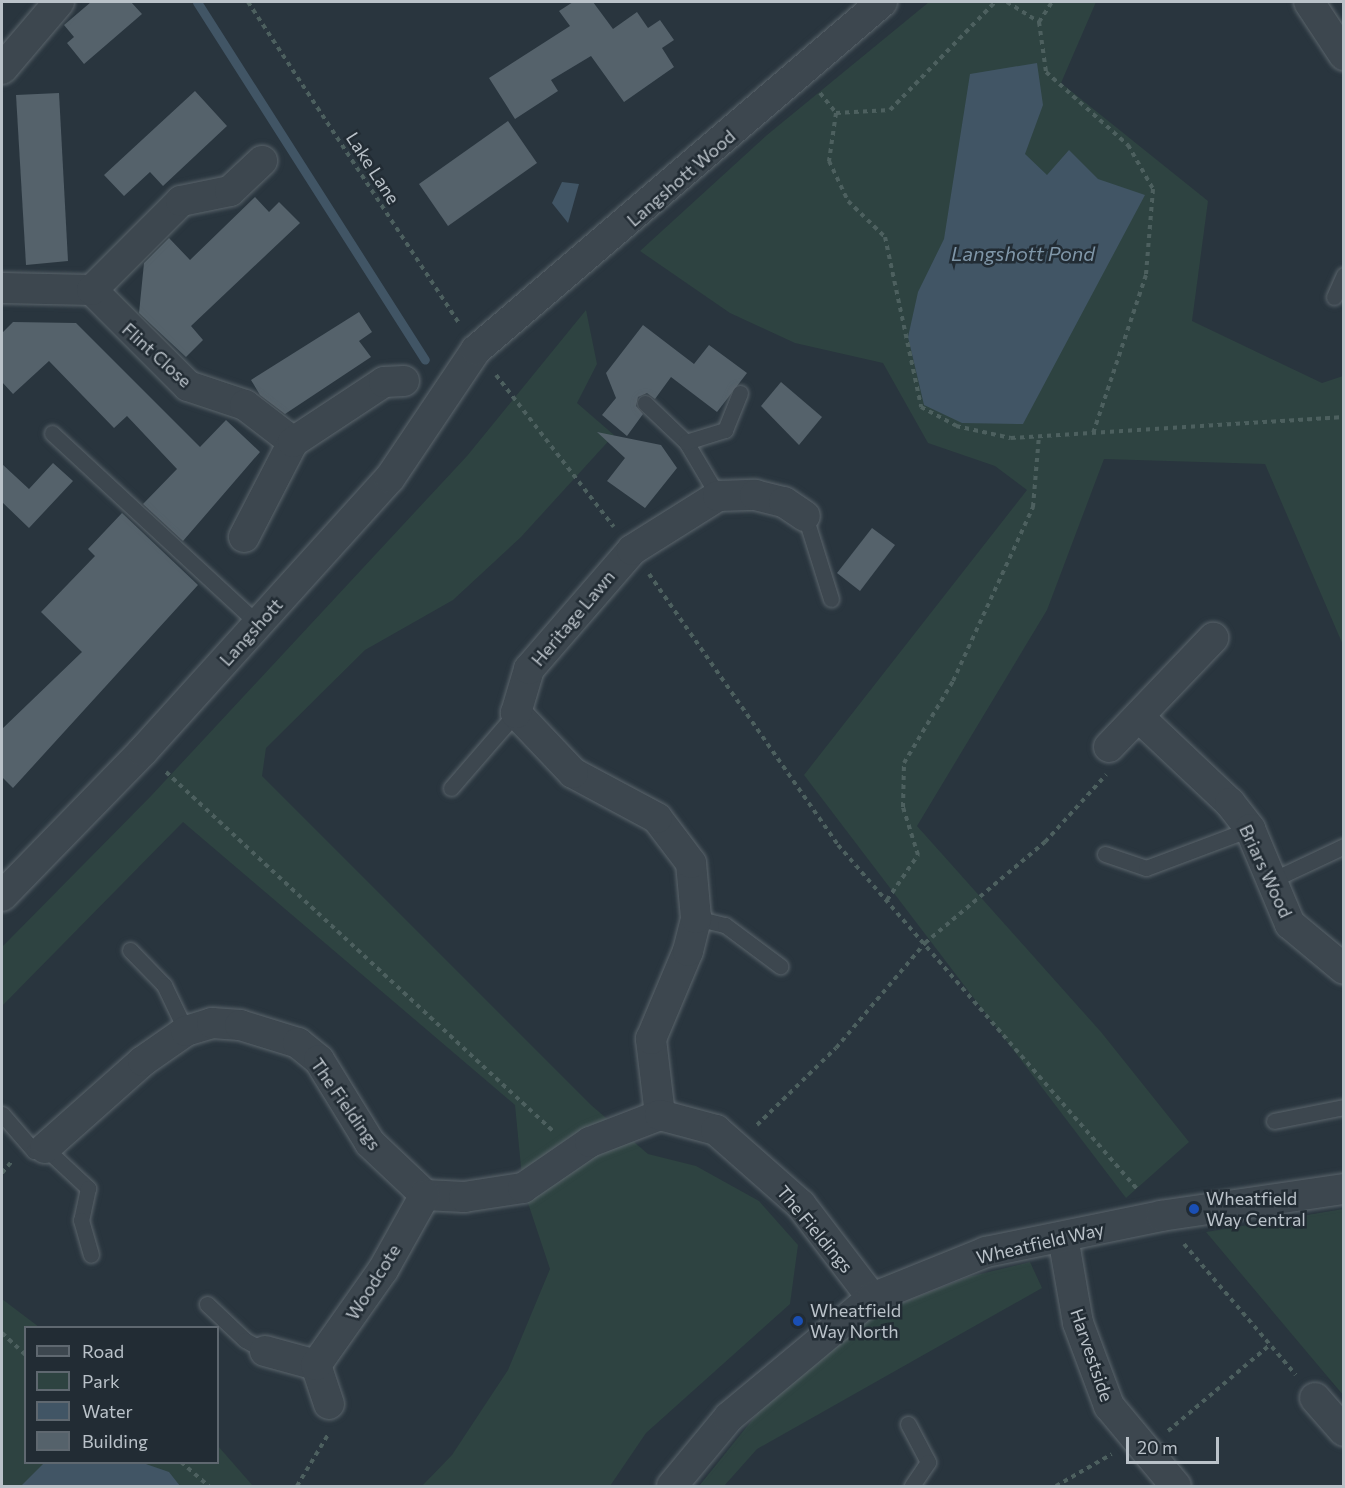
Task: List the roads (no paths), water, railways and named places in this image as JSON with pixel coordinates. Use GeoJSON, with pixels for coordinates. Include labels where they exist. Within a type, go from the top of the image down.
{"type":"FeatureCollection","features":[{"type":"Feature","properties":{"kind":"street"},"geometry":{"type":"LineString","coordinates":[[2,69],[59,2]]}},
{"type":"Feature","properties":{"kind":"street","name":"Langshott Wood"},"geometry":{"type":"LineString","coordinates":[[476,350],[882,2]]}},
{"type":"Feature","properties":{"kind":"street"},"geometry":{"type":"LineString","coordinates":[[1309,2],[1344,55]]}},
{"type":"Feature","properties":{"kind":"street"},"geometry":{"type":"LineString","coordinates":[[2,288],[92,290],[181,201],[230,191],[262,161]]}},
{"type":"Feature","properties":{"kind":"street","name":"Flint Close"},"geometry":{"type":"LineString","coordinates":[[92,290],[188,386],[245,405],[293,442]]}},
{"type":"Feature","properties":{"kind":"street","name":"Langshott"},"geometry":{"type":"LineString","coordinates":[[2,896],[143,751],[390,478],[476,350]]}},
{"type":"Feature","properties":{"kind":"street"},"geometry":{"type":"LineString","coordinates":[[244,537],[293,442],[384,382],[404,381]]}},
{"type":"Feature","properties":{"kind":"street"},"geometry":{"type":"LineString","coordinates":[[718,496],[754,495],[784,502],[805,516]]}},
{"type":"Feature","properties":{"kind":"street","name":"Heritage Lawn"},"geometry":{"type":"LineString","coordinates":[[516,713],[529,669],[632,550],[718,496]]}},
{"type":"Feature","properties":{"kind":"street"},"geometry":{"type":"LineString","coordinates":[[1109,747],[1140,718],[1213,638]]}},
{"type":"Feature","properties":{"kind":"street"},"geometry":{"type":"LineString","coordinates":[[424,1195],[464,1197],[523,1188],[575,1151],[660,1115],[651,1039],[696,918],[691,863],[657,818],[573,773],[516,713]]}},
{"type":"Feature","properties":{"kind":"street","name":"Briars Wood"},"geometry":{"type":"LineString","coordinates":[[1140,718],[1250,829],[1268,882],[1290,924],[1344,969]]}},
{"type":"Feature","properties":{"kind":"street","name":"The Fieldings"},"geometry":{"type":"LineString","coordinates":[[45,1148],[143,1061],[186,1031],[212,1023],[240,1025],[298,1043],[319,1060],[370,1143],[424,1195]]}},
{"type":"Feature","properties":{"kind":"street","name":"The Fieldings"},"geometry":{"type":"LineString","coordinates":[[660,1115],[716,1130],[736,1145],[801,1205],[872,1298]]}},
{"type":"Feature","properties":{"kind":"street","name":"Wheatfield Way"},"geometry":{"type":"LineString","coordinates":[[672,1486],[729,1417],[872,1298],[986,1252],[1161,1216],[1344,1189]]}},
{"type":"Feature","properties":{"kind":"street","name":"Woodcote"},"geometry":{"type":"LineString","coordinates":[[316,1365],[384,1270],[424,1195]]}},
{"type":"Feature","properties":{"kind":"street","name":"Harvestside"},"geometry":{"type":"LineString","coordinates":[[1063,1237],[1078,1323],[1108,1406],[1176,1486]]}},
{"type":"Feature","properties":{"kind":"street"},"geometry":{"type":"LineString","coordinates":[[265,1351],[316,1365],[329,1404]]}},
{"type":"Feature","properties":{"kind":"street"},"geometry":{"type":"LineString","coordinates":[[1316,1398],[1344,1431]]}},
{"type":"Feature","properties":{"kind":"lane"},"geometry":{"type":"LineString","coordinates":[[1334,297],[1344,275]]}},
{"type":"Feature","properties":{"kind":"lane"},"geometry":{"type":"LineString","coordinates":[[686,442],[725,430],[740,393]]}},
{"type":"Feature","properties":{"kind":"lane"},"geometry":{"type":"LineString","coordinates":[[645,403],[686,442],[718,496]]}},
{"type":"Feature","properties":{"kind":"lane"},"geometry":{"type":"LineString","coordinates":[[52,433],[258,624]]}},
{"type":"Feature","properties":{"kind":"lane"},"geometry":{"type":"LineString","coordinates":[[805,516],[831,599]]}},
{"type":"Feature","properties":{"kind":"lane"},"geometry":{"type":"LineString","coordinates":[[451,788],[516,713]]}},
{"type":"Feature","properties":{"kind":"lane"},"geometry":{"type":"LineString","coordinates":[[1105,854],[1146,868],[1250,829]]}},
{"type":"Feature","properties":{"kind":"lane"},"geometry":{"type":"LineString","coordinates":[[1268,882],[1344,846]]}},
{"type":"Feature","properties":{"kind":"lane"},"geometry":{"type":"LineString","coordinates":[[696,918],[725,925],[780,966]]}},
{"type":"Feature","properties":{"kind":"lane"},"geometry":{"type":"LineString","coordinates":[[130,950],[164,985],[186,1031]]}},
{"type":"Feature","properties":{"kind":"lane"},"geometry":{"type":"LineString","coordinates":[[1274,1122],[1344,1107]]}},
{"type":"Feature","properties":{"kind":"lane"},"geometry":{"type":"LineString","coordinates":[[2,1114],[34,1151],[45,1148],[88,1188],[81,1220],[92,1255]]}},
{"type":"Feature","properties":{"kind":"lane"},"geometry":{"type":"LineString","coordinates":[[207,1304],[244,1340],[265,1351]]}},
{"type":"Feature","properties":{"kind":"lane"},"geometry":{"type":"LineString","coordinates":[[908,1424],[928,1462],[912,1486]]}},
{"type":"Feature","properties":{"kind":"water","name":"Langshott Pond"},"geometry":{"type":"Polygon","coordinates":[[[1037,63],[1043,105],[1025,154],[1047,175],[1069,150],[1098,179],[1145,195],[1023,424],[962,423],[924,405],[908,337],[918,292],[944,239],[970,74],[1037,63]]]}},
{"type":"Feature","properties":{"kind":"water"},"geometry":{"type":"Polygon","coordinates":[[[562,182],[579,184],[568,223],[552,203],[562,182]]]}},
{"type":"Feature","properties":{"kind":"water"},"geometry":{"type":"Polygon","coordinates":[[[43,1464],[146,1464],[169,1472],[180,1486],[21,1486],[43,1464]]]}},
{"type":"Feature","properties":{"kind":"waterway"},"geometry":{"type":"LineString","coordinates":[[197,2],[425,360]]}},
{"type":"Feature","properties":{"kind":"place","name":"Wheatfield Way Central"},"geometry":{"type":"Point","coordinates":[1194,1209]}},
{"type":"Feature","properties":{"kind":"place","name":"Wheatfield Way North"},"geometry":{"type":"Point","coordinates":[798,1321]}}]}
